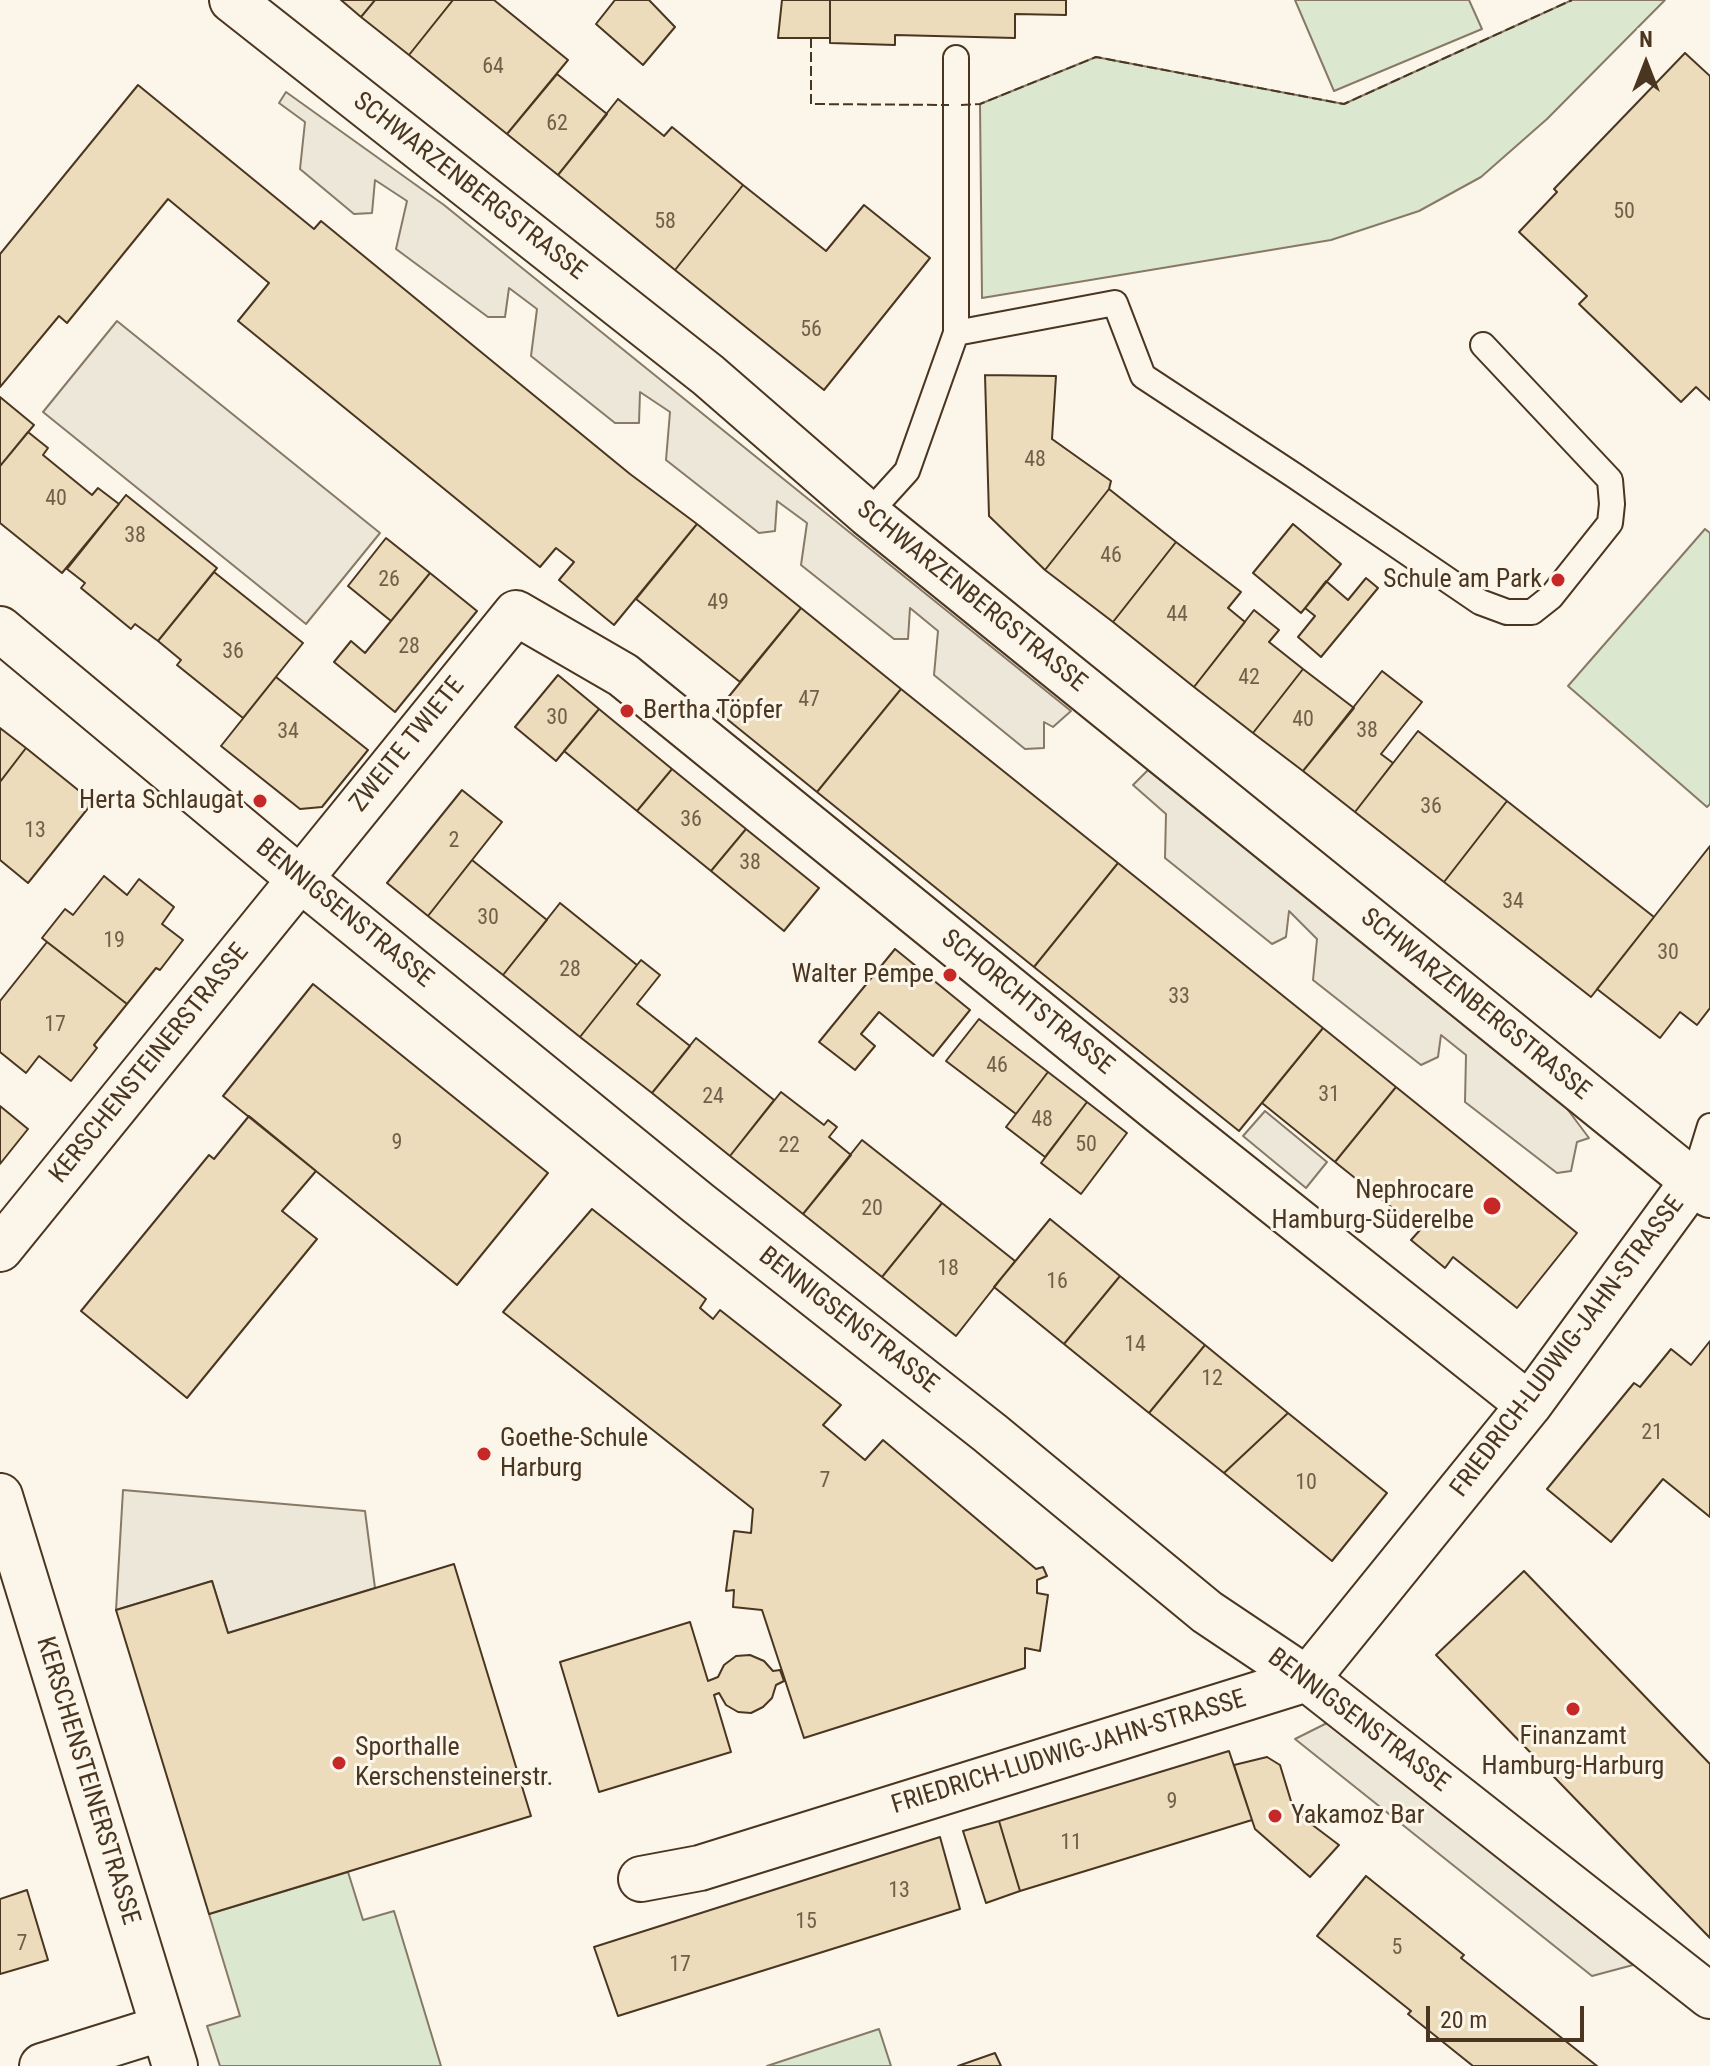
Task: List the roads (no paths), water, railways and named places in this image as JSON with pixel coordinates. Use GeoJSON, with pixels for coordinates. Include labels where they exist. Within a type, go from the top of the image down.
{"type":"FeatureCollection","features":[{"type":"Feature","properties":{"kind":"street","name":"SCHWARZENBERGSTRASSE"},"geometry":{"type":"LineString","coordinates":[[232,0],[708,375],[868,514],[1702,1188]]}},
{"type":"Feature","properties":{"kind":"street","name":"ZWEITE TWIETE"},"geometry":{"type":"LineString","coordinates":[[299,878],[516,613]]}},
{"type":"Feature","properties":{"kind":"street","name":"SCHORCHTSTRASSE"},"geometry":{"type":"LineString","coordinates":[[516,613],[623,675],[1161,1112],[1529,1405]]}},
{"type":"Feature","properties":{"kind":"street","name":"BENNIGSENSTRASSE"},"geometry":{"type":"LineString","coordinates":[[0,629],[299,878],[698,1203],[990,1433],[1207,1612],[1307,1679],[1710,1996]]}},
{"type":"Feature","properties":{"kind":"street","name":"KERSCHENSTEINERSTRASSE"},"geometry":{"type":"LineString","coordinates":[[0,1249],[299,878]]}},
{"type":"Feature","properties":{"kind":"street","name":"FRIEDRICH-LUDWIG-JAHN-STRASSE"},"geometry":{"type":"LineString","coordinates":[[641,1879],[700,1868],[1307,1679],[1702,1188]]}},
{"type":"Feature","properties":{"kind":"street","name":"KERSCHENSTEINERSTRASSE"},"geometry":{"type":"LineString","coordinates":[[0,1496],[169,2047]]}},
{"type":"Feature","properties":{"kind":"street"},"geometry":{"type":"LineString","coordinates":[[42,2066],[169,2047]]}},
{"type":"Feature","properties":{"kind":"lane"},"geometry":{"type":"LineString","coordinates":[[868,514],[907,471],[956,333],[956,58]]}},
{"type":"Feature","properties":{"kind":"lane"},"geometry":{"type":"LineString","coordinates":[[956,333],[1115,303],[1143,376],[1480,602],[1507,612],[1532,612],[1551,597],[1610,523],[1610,480],[1483,345]]}},
{"type":"Feature","properties":{"kind":"lane"},"geometry":{"type":"LineString","coordinates":[[1702,1188],[1710,1126]]}},
{"type":"Feature","properties":{"kind":"place","name":"Schule am Park"},"geometry":{"type":"Point","coordinates":[1558,580]}},
{"type":"Feature","properties":{"kind":"place","name":"Bertha Töpfer"},"geometry":{"type":"Point","coordinates":[627,711]}},
{"type":"Feature","properties":{"kind":"place","name":"Herta Schlaugat"},"geometry":{"type":"Point","coordinates":[260,801]}},
{"type":"Feature","properties":{"kind":"place","name":"Walter Pempe"},"geometry":{"type":"Point","coordinates":[950,975]}},
{"type":"Feature","properties":{"kind":"place","name":"Nephrocare Hamburg-Süderelbe"},"geometry":{"type":"Point","coordinates":[1492,1206]}},
{"type":"Feature","properties":{"kind":"place","name":"Goethe-Schule Harburg"},"geometry":{"type":"Point","coordinates":[484,1454]}},
{"type":"Feature","properties":{"kind":"place","name":"Finanzamt Hamburg-Harburg"},"geometry":{"type":"Point","coordinates":[1573,1709]}},
{"type":"Feature","properties":{"kind":"place","name":"Sporthalle Kerschensteinerstr."},"geometry":{"type":"Point","coordinates":[339,1763]}},
{"type":"Feature","properties":{"kind":"place","name":"Yakamoz Bar"},"geometry":{"type":"Point","coordinates":[1275,1816]}}]}
